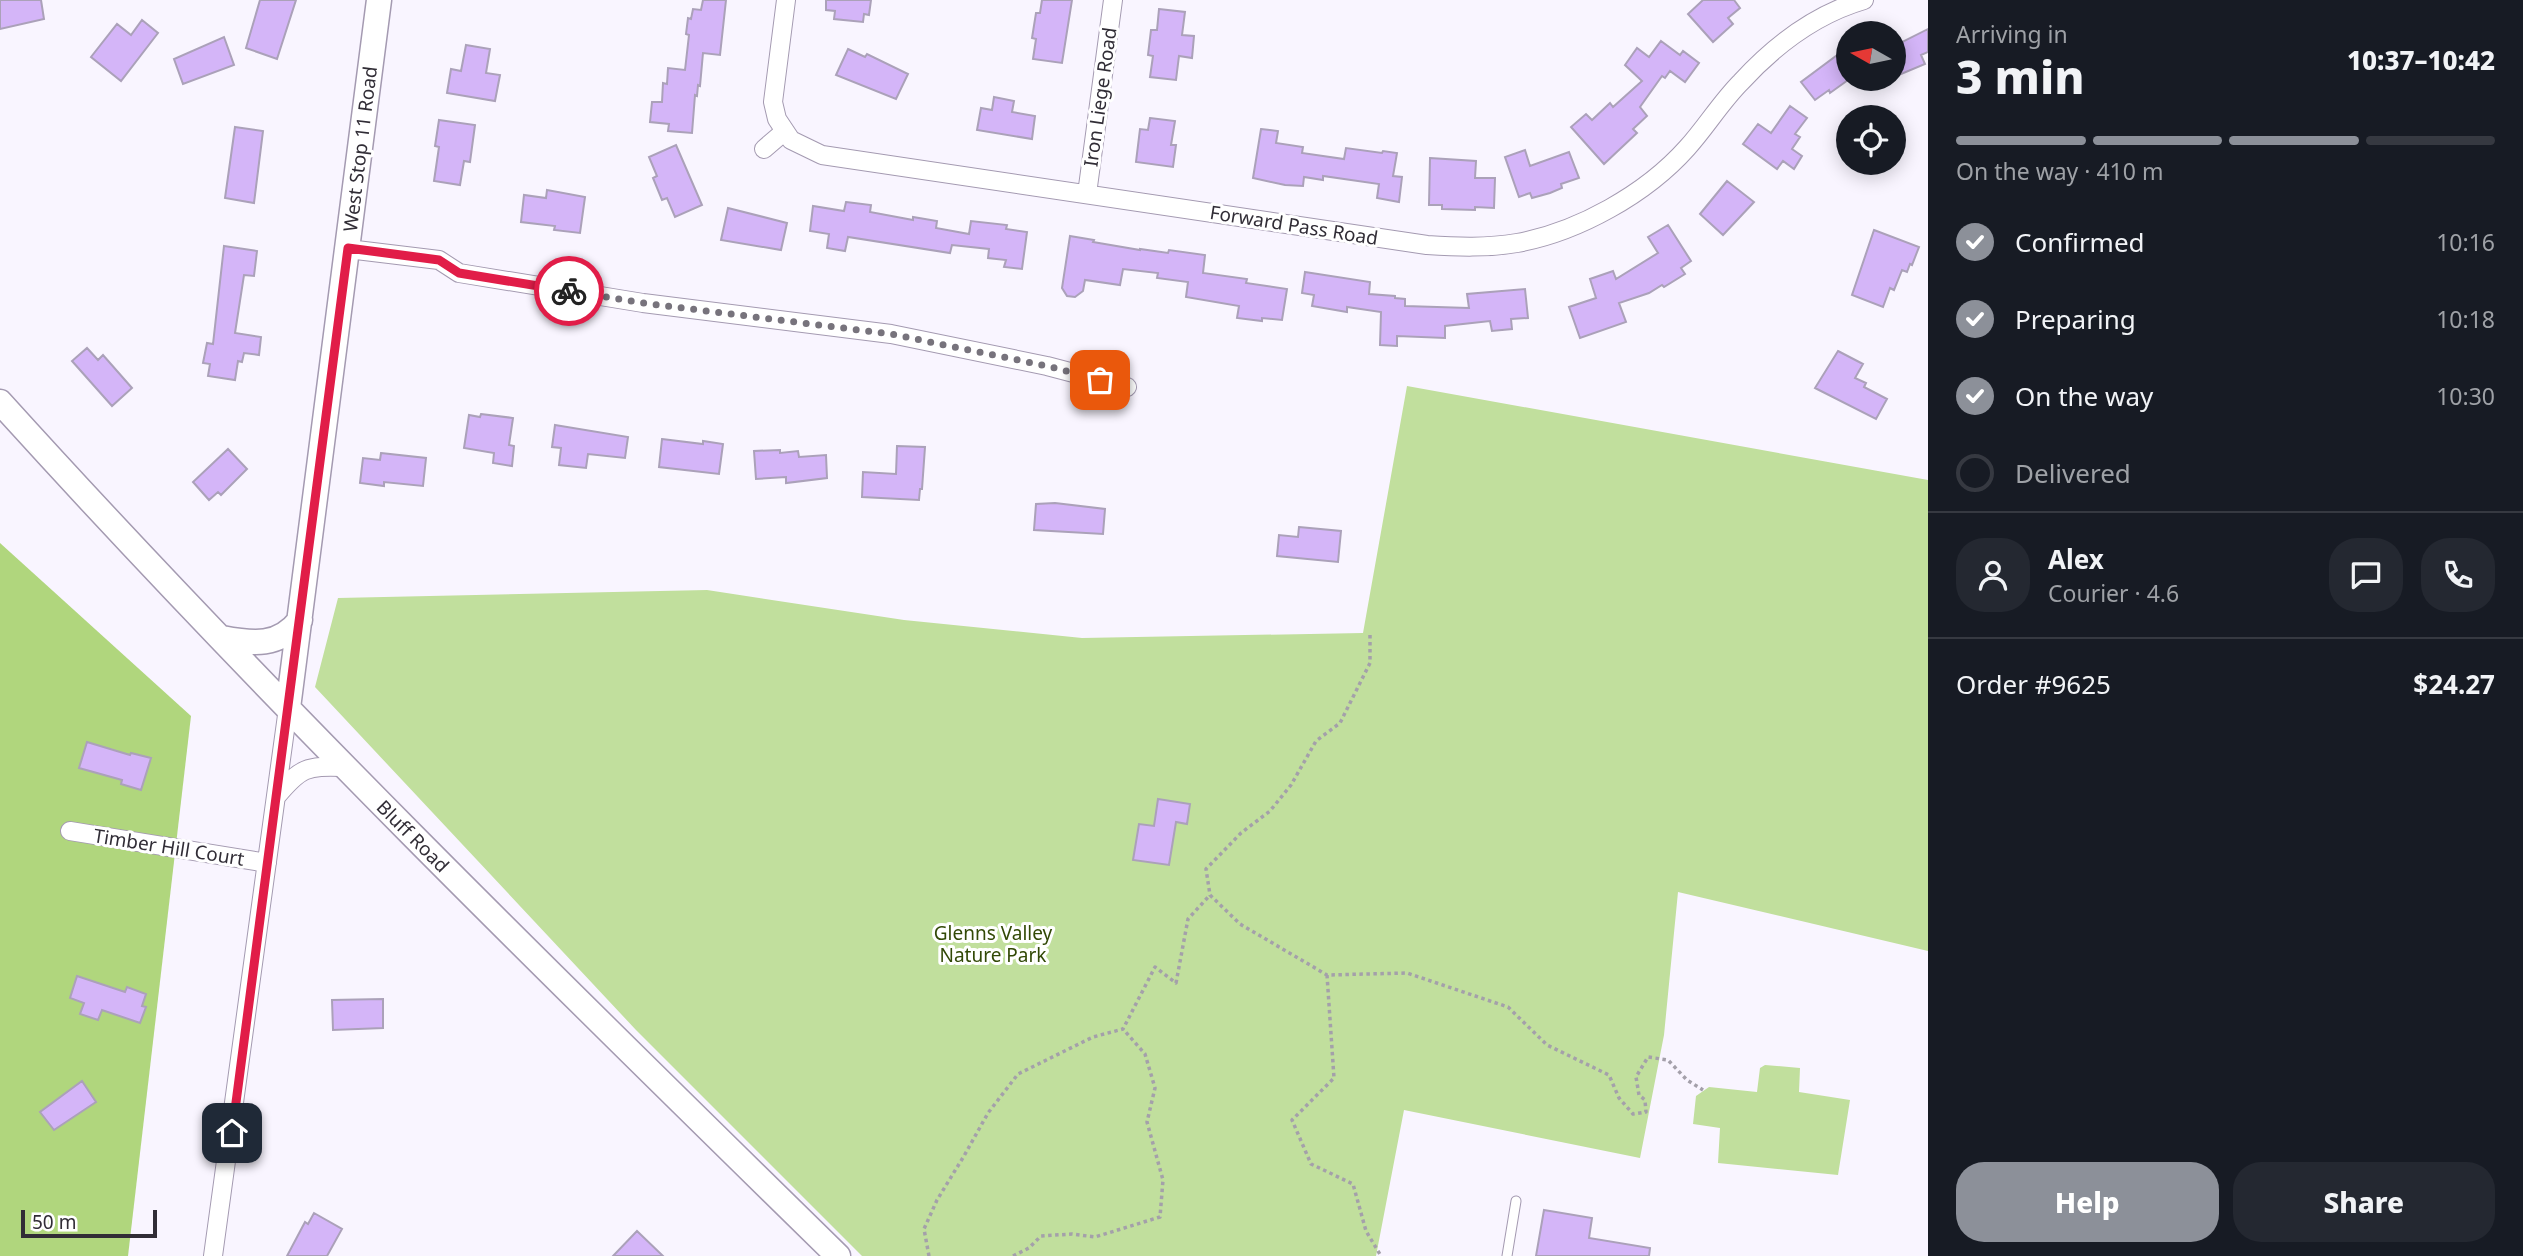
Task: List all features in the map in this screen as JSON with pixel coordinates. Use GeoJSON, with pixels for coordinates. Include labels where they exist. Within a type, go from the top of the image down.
{"type":"FeatureCollection","features":[{"type":"Feature","properties":{"kind":"main road","name":"West Stop 11 Road"},"geometry":{"type":"LineString","coordinates":[[288,708],[379,0]]}},
{"type":"Feature","properties":{"kind":"main road","name":"Bluff Road"},"geometry":{"type":"LineString","coordinates":[[0,402],[344,767],[548,972],[838,1256]]}},
{"type":"Feature","properties":{"kind":"main road"},"geometry":{"type":"LineString","coordinates":[[222,638],[264,643],[283,635],[300,620]]}},
{"type":"Feature","properties":{"kind":"street"},"geometry":{"type":"LineString","coordinates":[[764,149],[785,131],[777,119],[773,102],[786,0]]}},
{"type":"Feature","properties":{"kind":"street","name":"Iron Liege Road"},"geometry":{"type":"LineString","coordinates":[[1087,194],[1113,0]]}},
{"type":"Feature","properties":{"kind":"street","name":"Forward Pass Road"},"geometry":{"type":"LineString","coordinates":[[785,131],[791,140],[822,155],[1427,246],[1477,247],[1520,242],[1575,226],[1635,194],[1685,150],[1740,83],[1770,53],[1811,23],[1849,4],[1864,0]]}},
{"type":"Feature","properties":{"kind":"street"},"geometry":{"type":"LineString","coordinates":[[348,248],[439,260],[459,273],[643,303],[891,334],[1047,366],[1127,387]]}},
{"type":"Feature","properties":{"kind":"street","name":"West Stop 11 Road"},"geometry":{"type":"LineString","coordinates":[[213,1256],[288,708]]}},
{"type":"Feature","properties":{"kind":"street"},"geometry":{"type":"LineString","coordinates":[[276,797],[298,772],[313,767],[344,767]]}},
{"type":"Feature","properties":{"kind":"street","name":"Timber Hill Court"},"geometry":{"type":"LineString","coordinates":[[70,831],[267,863]]}},
{"type":"Feature","properties":{"kind":"lane"},"geometry":{"type":"LineString","coordinates":[[1507,1256],[1516,1201]]}},
{"type":"Feature","properties":{"kind":"path"},"geometry":{"type":"LineString","coordinates":[[1370,635],[1370,663],[1340,723],[1316,741],[1292,785],[1270,811],[1241,833],[1206,869],[1210,895],[1240,924],[1327,975],[1407,972],[1508,1007],[1547,1045],[1609,1075],[1619,1098],[1633,1114],[1646,1112],[1645,1100],[1639,1095],[1636,1076],[1648,1057],[1668,1060],[1687,1080],[1703,1090]]}},
{"type":"Feature","properties":{"kind":"path"},"geometry":{"type":"LineString","coordinates":[[929,1256],[924,1229],[937,1199],[988,1114],[1018,1074],[1093,1037],[1123,1029],[1155,967],[1176,983],[1188,919],[1210,895]]}},
{"type":"Feature","properties":{"kind":"path"},"geometry":{"type":"LineString","coordinates":[[1327,975],[1334,1078],[1292,1120],[1311,1164],[1353,1184],[1366,1231],[1381,1256]]}},
{"type":"Feature","properties":{"kind":"path"},"geometry":{"type":"LineString","coordinates":[[1013,1256],[1029,1248],[1041,1236],[1072,1234],[1095,1237],[1160,1217],[1163,1180],[1147,1122],[1155,1088],[1145,1054],[1123,1029]]}},
{"type":"Feature","properties":{"kind":"green space","name":"Glenns Valley Nature Park"},"geometry":{"type":"Polygon","coordinates":[[[1407,386],[1928,480],[1928,951],[1678,892],[1664,1035],[1640,1158],[1404,1110],[1376,1256],[862,1256],[636,1030],[315,687],[338,598],[707,590],[904,620],[1082,638],[1363,633],[1407,386]]]}},
{"type":"Feature","properties":{"kind":"green space"},"geometry":{"type":"Polygon","coordinates":[[[0,543],[191,716],[128,1256],[0,1256],[0,543]]]}},
{"type":"Feature","properties":{"kind":"green space"},"geometry":{"type":"Polygon","coordinates":[[[1765,1065],[1800,1068],[1799,1092],[1850,1100],[1838,1175],[1718,1163],[1720,1128],[1693,1124],[1696,1096],[1709,1087],[1757,1092],[1760,1068],[1765,1065]]]}},
{"type":"Feature","properties":{"kind":"building"},"geometry":{"type":"Polygon","coordinates":[[[0,0],[41,0],[44,19],[0,29],[0,0]]]}},
{"type":"Feature","properties":{"kind":"building"},"geometry":{"type":"Polygon","coordinates":[[[260,0],[296,0],[277,59],[246,48],[260,0]]]}},
{"type":"Feature","properties":{"kind":"building"},"geometry":{"type":"Polygon","coordinates":[[[703,0],[726,0],[720,55],[703,53],[700,86],[698,85],[697,96],[695,95],[692,133],[668,131],[669,124],[650,122],[652,102],[662,102],[663,83],[667,84],[668,68],[685,70],[688,18],[691,19],[693,9],[701,10],[703,0]]]}},
{"type":"Feature","properties":{"kind":"building"},"geometry":{"type":"Polygon","coordinates":[[[826,0],[871,0],[869,15],[864,14],[863,22],[834,19],[835,11],[826,10],[826,0]]]}},
{"type":"Feature","properties":{"kind":"building"},"geometry":{"type":"Polygon","coordinates":[[[1042,0],[1072,0],[1062,63],[1033,59],[1036,39],[1032,38],[1036,13],[1040,13],[1042,0]]]}},
{"type":"Feature","properties":{"kind":"building"},"geometry":{"type":"Polygon","coordinates":[[[1703,0],[1734,0],[1740,8],[1728,18],[1733,24],[1713,42],[1688,14],[1703,0]]]}},
{"type":"Feature","properties":{"kind":"building"},"geometry":{"type":"Polygon","coordinates":[[[1159,9],[1185,12],[1182,35],[1194,36],[1192,58],[1179,56],[1176,80],[1150,77],[1153,56],[1148,55],[1151,30],[1157,30],[1159,9]]]}},
{"type":"Feature","properties":{"kind":"building"},"geometry":{"type":"Polygon","coordinates":[[[142,20],[158,33],[121,81],[91,57],[117,24],[131,35],[142,20]]]}},
{"type":"Feature","properties":{"kind":"building"},"geometry":{"type":"Polygon","coordinates":[[[1928,29],[1928,52],[1921,55],[1925,64],[1906,72],[1906,40],[1928,29]]]}},
{"type":"Feature","properties":{"kind":"building"},"geometry":{"type":"Polygon","coordinates":[[[224,37],[234,65],[183,84],[174,59],[224,37]]]}},
{"type":"Feature","properties":{"kind":"building"},"geometry":{"type":"Polygon","coordinates":[[[1661,41],[1680,55],[1683,51],[1699,63],[1685,82],[1670,71],[1665,78],[1662,76],[1640,107],[1647,116],[1633,129],[1637,133],[1604,164],[1571,127],[1586,114],[1592,120],[1610,103],[1613,107],[1642,81],[1625,65],[1637,48],[1649,57],[1661,41]]]}},
{"type":"Feature","properties":{"kind":"building"},"geometry":{"type":"Polygon","coordinates":[[[466,45],[490,49],[486,73],[500,75],[495,101],[447,93],[451,69],[461,71],[466,45]]]}},
{"type":"Feature","properties":{"kind":"building"},"geometry":{"type":"Polygon","coordinates":[[[848,49],[865,57],[867,54],[908,74],[896,99],[836,75],[848,49]]]}},
{"type":"Feature","properties":{"kind":"building"},"geometry":{"type":"Polygon","coordinates":[[[1836,56],[1836,89],[1830,93],[1829,90],[1815,100],[1801,82],[1836,56]]]}},
{"type":"Feature","properties":{"kind":"building"},"geometry":{"type":"Polygon","coordinates":[[[994,97],[1014,101],[1012,112],[1035,116],[1032,139],[977,130],[981,108],[992,110],[994,97]]]}},
{"type":"Feature","properties":{"kind":"building"},"geometry":{"type":"Polygon","coordinates":[[[1790,106],[1807,118],[1795,134],[1800,137],[1792,149],[1802,156],[1794,169],[1783,161],[1777,169],[1743,144],[1758,124],[1771,133],[1790,106]]]}},
{"type":"Feature","properties":{"kind":"building"},"geometry":{"type":"Polygon","coordinates":[[[1150,118],[1175,121],[1171,145],[1176,145],[1173,167],[1136,162],[1140,129],[1148,130],[1150,118]]]}},
{"type":"Feature","properties":{"kind":"building"},"geometry":{"type":"Polygon","coordinates":[[[439,120],[475,125],[470,162],[464,161],[460,185],[434,181],[439,147],[435,146],[439,120]]]}},
{"type":"Feature","properties":{"kind":"building"},"geometry":{"type":"Polygon","coordinates":[[[235,127],[263,131],[254,203],[225,198],[235,127]]]}},
{"type":"Feature","properties":{"kind":"building"},"geometry":{"type":"Polygon","coordinates":[[[1261,129],[1278,131],[1276,143],[1303,147],[1302,153],[1344,159],[1346,148],[1397,153],[1393,176],[1402,177],[1399,202],[1377,198],[1379,184],[1323,176],[1323,180],[1304,177],[1303,186],[1253,178],[1261,129]]]}},
{"type":"Feature","properties":{"kind":"building"},"geometry":{"type":"Polygon","coordinates":[[[676,145],[702,205],[675,217],[667,198],[662,200],[653,178],[657,176],[649,157],[676,145]]]}},
{"type":"Feature","properties":{"kind":"building"},"geometry":{"type":"Polygon","coordinates":[[[1525,150],[1530,166],[1569,152],[1579,178],[1561,184],[1562,188],[1550,193],[1532,198],[1530,193],[1519,197],[1505,157],[1525,150]]]}},
{"type":"Feature","properties":{"kind":"building"},"geometry":{"type":"Polygon","coordinates":[[[1430,158],[1476,161],[1475,178],[1495,178],[1494,208],[1442,209],[1442,205],[1429,205],[1430,158]]]}},
{"type":"Feature","properties":{"kind":"building"},"geometry":{"type":"Polygon","coordinates":[[[1727,181],[1754,202],[1723,235],[1700,214],[1727,181]]]}},
{"type":"Feature","properties":{"kind":"building"},"geometry":{"type":"Polygon","coordinates":[[[547,190],[585,197],[580,233],[554,230],[555,226],[521,222],[524,195],[546,198],[547,190]]]}},
{"type":"Feature","properties":{"kind":"building"},"geometry":{"type":"Polygon","coordinates":[[[846,202],[871,205],[870,212],[913,220],[913,217],[937,221],[936,228],[969,234],[971,221],[1007,225],[1006,229],[1027,232],[1022,269],[1004,267],[1006,260],[988,258],[989,249],[952,245],[950,253],[848,237],[845,251],[827,248],[829,234],[810,231],[813,206],[844,211],[846,202]]]}},
{"type":"Feature","properties":{"kind":"building"},"geometry":{"type":"Polygon","coordinates":[[[728,208],[787,223],[781,250],[721,240],[728,208]]]}},
{"type":"Feature","properties":{"kind":"building"},"geometry":{"type":"Polygon","coordinates":[[[1668,225],[1691,261],[1681,268],[1685,274],[1664,287],[1662,285],[1649,293],[1619,303],[1626,322],[1580,338],[1569,307],[1596,298],[1590,279],[1613,271],[1616,279],[1658,253],[1648,237],[1668,225]]]}},
{"type":"Feature","properties":{"kind":"building"},"geometry":{"type":"Polygon","coordinates":[[[1874,230],[1919,247],[1912,265],[1910,264],[1907,272],[1902,270],[1894,290],[1890,288],[1883,307],[1852,295],[1874,230]]]}},
{"type":"Feature","properties":{"kind":"building"},"geometry":{"type":"Polygon","coordinates":[[[1070,236],[1140,250],[1168,253],[1169,250],[1205,255],[1203,273],[1247,279],[1246,283],[1287,289],[1282,320],[1237,318],[1239,306],[1186,297],[1188,282],[1157,278],[1158,273],[1123,269],[1120,285],[1085,280],[1083,291],[1075,297],[1067,296],[1062,288],[1070,236]]]}},
{"type":"Feature","properties":{"kind":"building"},"geometry":{"type":"Polygon","coordinates":[[[224,246],[257,251],[254,276],[244,275],[235,333],[261,337],[259,355],[244,353],[242,362],[238,361],[235,380],[208,376],[210,364],[203,363],[207,343],[213,344],[224,246]]]}},
{"type":"Feature","properties":{"kind":"building"},"geometry":{"type":"Polygon","coordinates":[[[1305,272],[1370,282],[1369,294],[1405,299],[1405,306],[1469,308],[1467,294],[1525,289],[1528,318],[1511,319],[1512,329],[1492,331],[1490,321],[1445,326],[1445,338],[1397,336],[1397,346],[1380,345],[1381,312],[1347,307],[1347,312],[1312,306],[1314,295],[1302,293],[1305,272]]]}},
{"type":"Feature","properties":{"kind":"building"},"geometry":{"type":"Polygon","coordinates":[[[87,348],[98,360],[103,355],[132,388],[112,406],[72,361],[87,348]]]}},
{"type":"Feature","properties":{"kind":"building"},"geometry":{"type":"Polygon","coordinates":[[[1838,351],[1863,364],[1855,378],[1866,383],[1864,387],[1887,399],[1876,419],[1815,388],[1838,351]]]}},
{"type":"Feature","properties":{"kind":"building"},"geometry":{"type":"Polygon","coordinates":[[[481,414],[513,418],[509,445],[514,446],[512,466],[493,463],[494,453],[464,448],[469,415],[480,417],[481,414]]]}},
{"type":"Feature","properties":{"kind":"building"},"geometry":{"type":"Polygon","coordinates":[[[555,425],[628,437],[625,458],[588,454],[586,468],[559,465],[561,448],[552,447],[555,425]]]}},
{"type":"Feature","properties":{"kind":"building"},"geometry":{"type":"Polygon","coordinates":[[[662,439],[723,444],[719,474],[659,467],[662,439]]]}},
{"type":"Feature","properties":{"kind":"building"},"geometry":{"type":"Polygon","coordinates":[[[897,446],[925,447],[919,500],[862,497],[863,472],[896,474],[897,446]]]}},
{"type":"Feature","properties":{"kind":"building"},"geometry":{"type":"Polygon","coordinates":[[[228,449],[247,469],[221,495],[218,492],[209,500],[193,482],[228,449]]]}},
{"type":"Feature","properties":{"kind":"building"},"geometry":{"type":"Polygon","coordinates":[[[780,450],[780,453],[798,451],[799,457],[826,455],[827,478],[786,483],[786,477],[756,479],[754,451],[780,450]]]}},
{"type":"Feature","properties":{"kind":"building"},"geometry":{"type":"Polygon","coordinates":[[[381,453],[426,458],[423,486],[384,482],[384,486],[360,483],[363,458],[380,460],[381,453]]]}},
{"type":"Feature","properties":{"kind":"building"},"geometry":{"type":"Polygon","coordinates":[[[1055,503],[1105,509],[1103,534],[1034,530],[1036,504],[1055,503]]]}},
{"type":"Feature","properties":{"kind":"building"},"geometry":{"type":"Polygon","coordinates":[[[1299,527],[1341,531],[1338,562],[1277,556],[1279,535],[1298,537],[1299,527]]]}},
{"type":"Feature","properties":{"kind":"building"},"geometry":{"type":"Polygon","coordinates":[[[87,742],[130,755],[131,753],[151,758],[141,790],[121,784],[122,780],[79,768],[87,742]]]}},
{"type":"Feature","properties":{"kind":"building"},"geometry":{"type":"Polygon","coordinates":[[[1158,799],[1190,804],[1187,824],[1176,822],[1169,865],[1133,860],[1139,824],[1154,826],[1158,799]]]}},
{"type":"Feature","properties":{"kind":"building"},"geometry":{"type":"Polygon","coordinates":[[[77,976],[125,992],[127,987],[146,994],[142,1006],[146,1007],[140,1023],[102,1010],[98,1020],[80,1014],[84,1003],[70,998],[77,976]]]}},
{"type":"Feature","properties":{"kind":"building"},"geometry":{"type":"Polygon","coordinates":[[[383,999],[383,1028],[333,1030],[332,1000],[383,999]]]}},
{"type":"Feature","properties":{"kind":"building"},"geometry":{"type":"Polygon","coordinates":[[[82,1081],[96,1102],[54,1130],[40,1112],[82,1081]]]}},
{"type":"Feature","properties":{"kind":"building"},"geometry":{"type":"Polygon","coordinates":[[[1544,1210],[1592,1218],[1589,1238],[1650,1248],[1649,1256],[1536,1256],[1544,1210]]]}},
{"type":"Feature","properties":{"kind":"building"},"geometry":{"type":"Polygon","coordinates":[[[314,1213],[342,1229],[327,1256],[287,1256],[305,1222],[308,1224],[314,1213]]]}},
{"type":"Feature","properties":{"kind":"building"},"geometry":{"type":"Polygon","coordinates":[[[637,1231],[663,1256],[613,1256],[637,1231]]]}},
{"type":"Feature","properties":{"kind":"way so far"},"geometry":{"type":"LineString","coordinates":[[569,291],[891,334],[1047,366],[1100,380]]}},
{"type":"Feature","properties":{"kind":"route"},"geometry":{"type":"LineString","coordinates":[[232,1133],[348,248],[439,260],[459,273],[569,291]]}}]}
